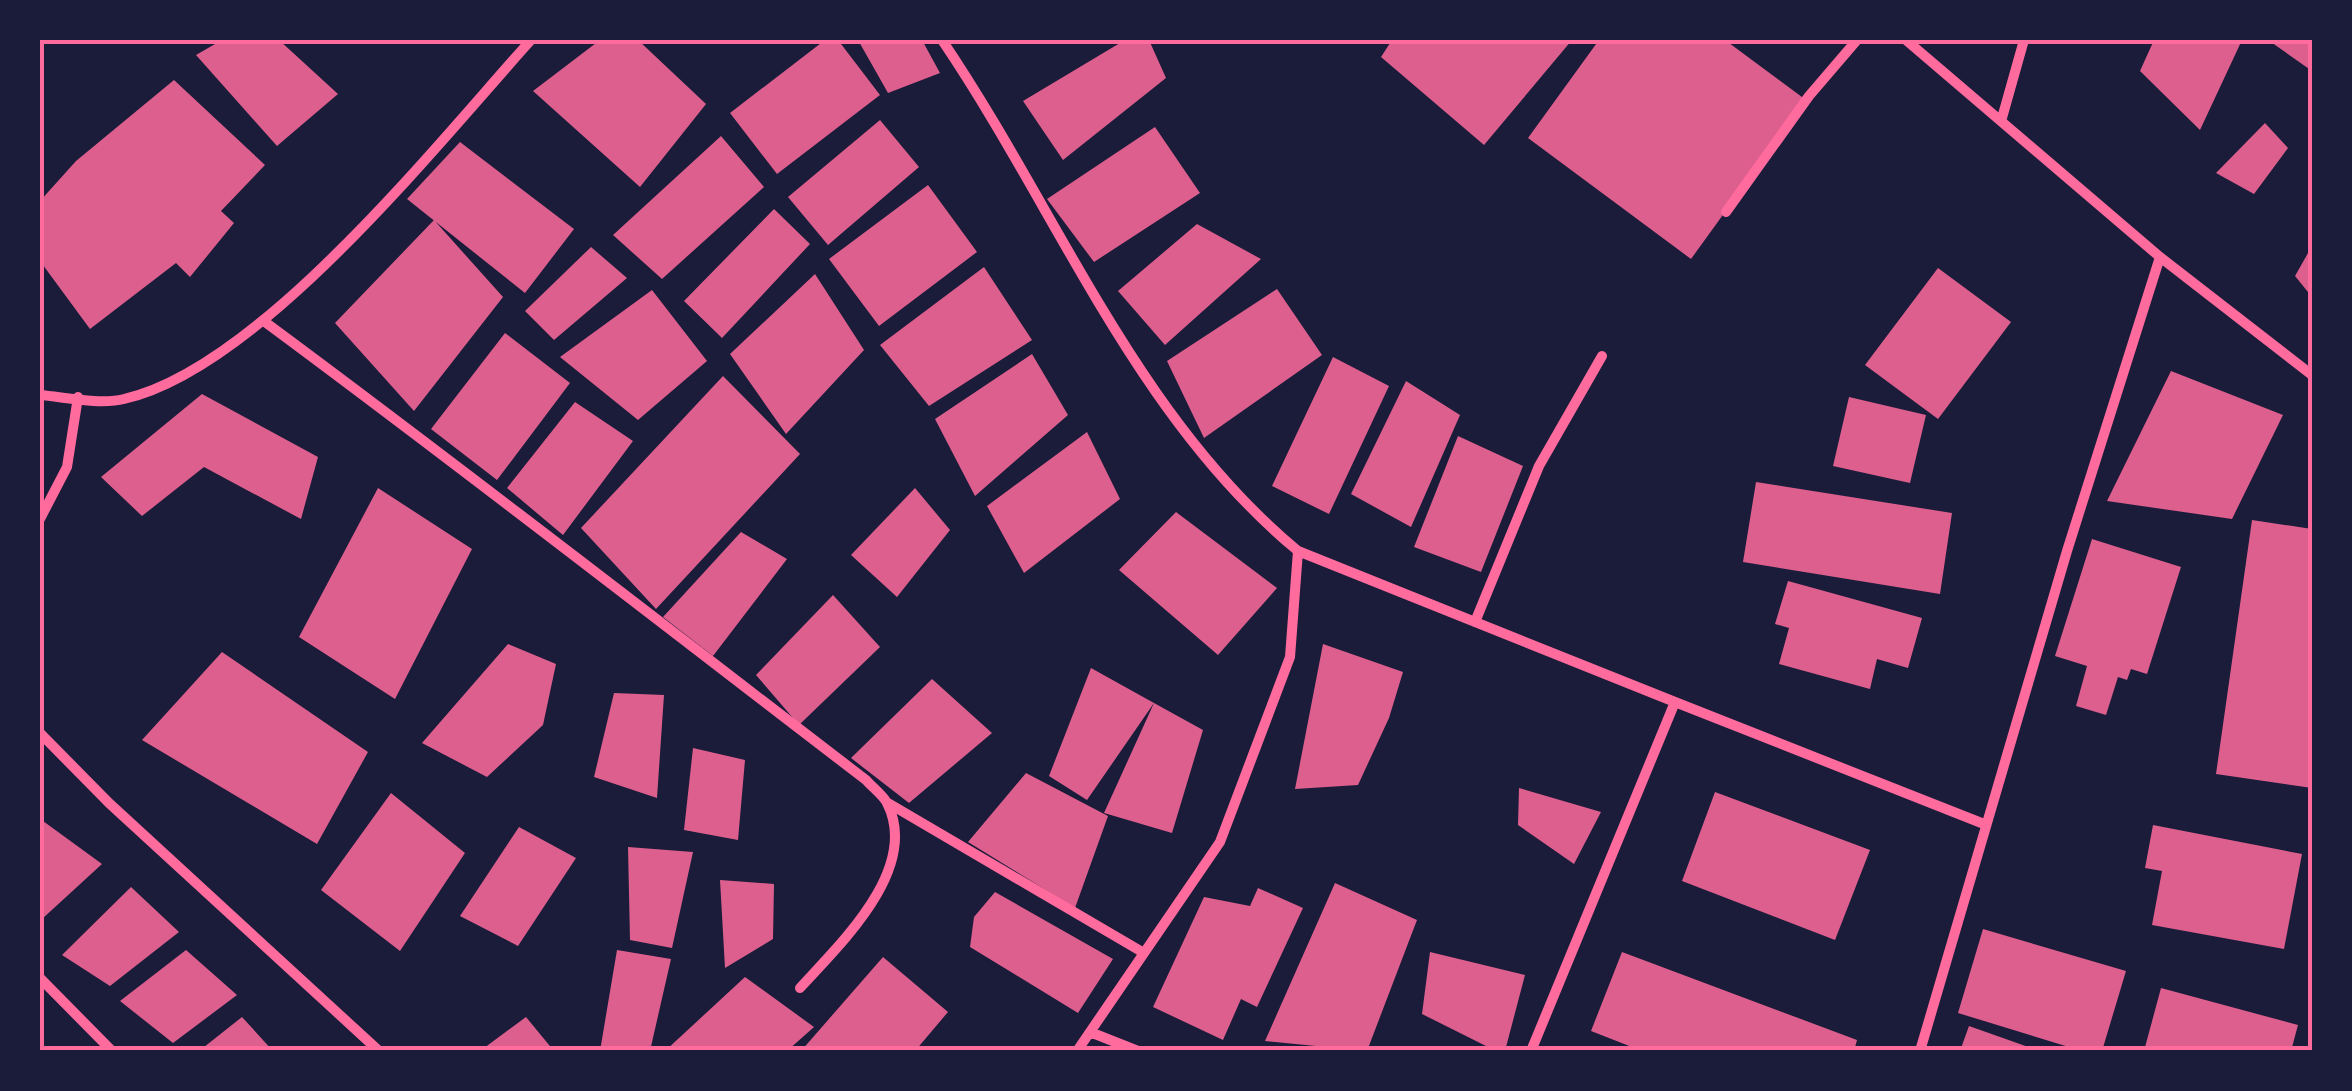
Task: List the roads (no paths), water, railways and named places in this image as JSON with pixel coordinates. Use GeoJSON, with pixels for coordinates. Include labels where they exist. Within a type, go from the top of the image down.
{"type":"FeatureCollection","features":[{"type":"Feature","properties":{"kind":"street"},"geometry":{"type":"LineString","coordinates":[[40,395],[122,400],[191,372],[265,322],[531,40]]}},
{"type":"Feature","properties":{"kind":"street"},"geometry":{"type":"LineString","coordinates":[[942,40],[1088,288],[1176,419],[1252,514],[1298,552],[1984,824]]}},
{"type":"Feature","properties":{"kind":"street"},"geometry":{"type":"LineString","coordinates":[[1726,212],[1809,96],[1857,40]]}},
{"type":"Feature","properties":{"kind":"street"},"geometry":{"type":"LineString","coordinates":[[1906,40],[2002,118],[2160,257],[2312,375]]}},
{"type":"Feature","properties":{"kind":"street"},"geometry":{"type":"LineString","coordinates":[[2002,118],[2024,40]]}},
{"type":"Feature","properties":{"kind":"street"},"geometry":{"type":"LineString","coordinates":[[1920,1051],[1984,824],[2160,257]]}},
{"type":"Feature","properties":{"kind":"street"},"geometry":{"type":"LineString","coordinates":[[265,322],[530,517],[696,653],[866,780],[888,803],[1144,953]]}},
{"type":"Feature","properties":{"kind":"street"},"geometry":{"type":"LineString","coordinates":[[1474,622],[1538,466],[1602,356]]}},
{"type":"Feature","properties":{"kind":"street"},"geometry":{"type":"LineString","coordinates":[[40,520],[67,467],[78,398]]}},
{"type":"Feature","properties":{"kind":"street"},"geometry":{"type":"LineString","coordinates":[[1077,1051],[1220,842],[1290,657],[1298,552]]}},
{"type":"Feature","properties":{"kind":"street"},"geometry":{"type":"LineString","coordinates":[[1532,1051],[1675,702]]}},
{"type":"Feature","properties":{"kind":"street"},"geometry":{"type":"LineString","coordinates":[[40,733],[109,803],[379,1051]]}},
{"type":"Feature","properties":{"kind":"street"},"geometry":{"type":"LineString","coordinates":[[800,988],[866,914],[887,880],[893,840],[888,803]]}},
{"type":"Feature","properties":{"kind":"street"},"geometry":{"type":"LineString","coordinates":[[40,978],[112,1051]]}},
{"type":"Feature","properties":{"kind":"street"},"geometry":{"type":"LineString","coordinates":[[1090,1032],[1138,1051]]}}]}
